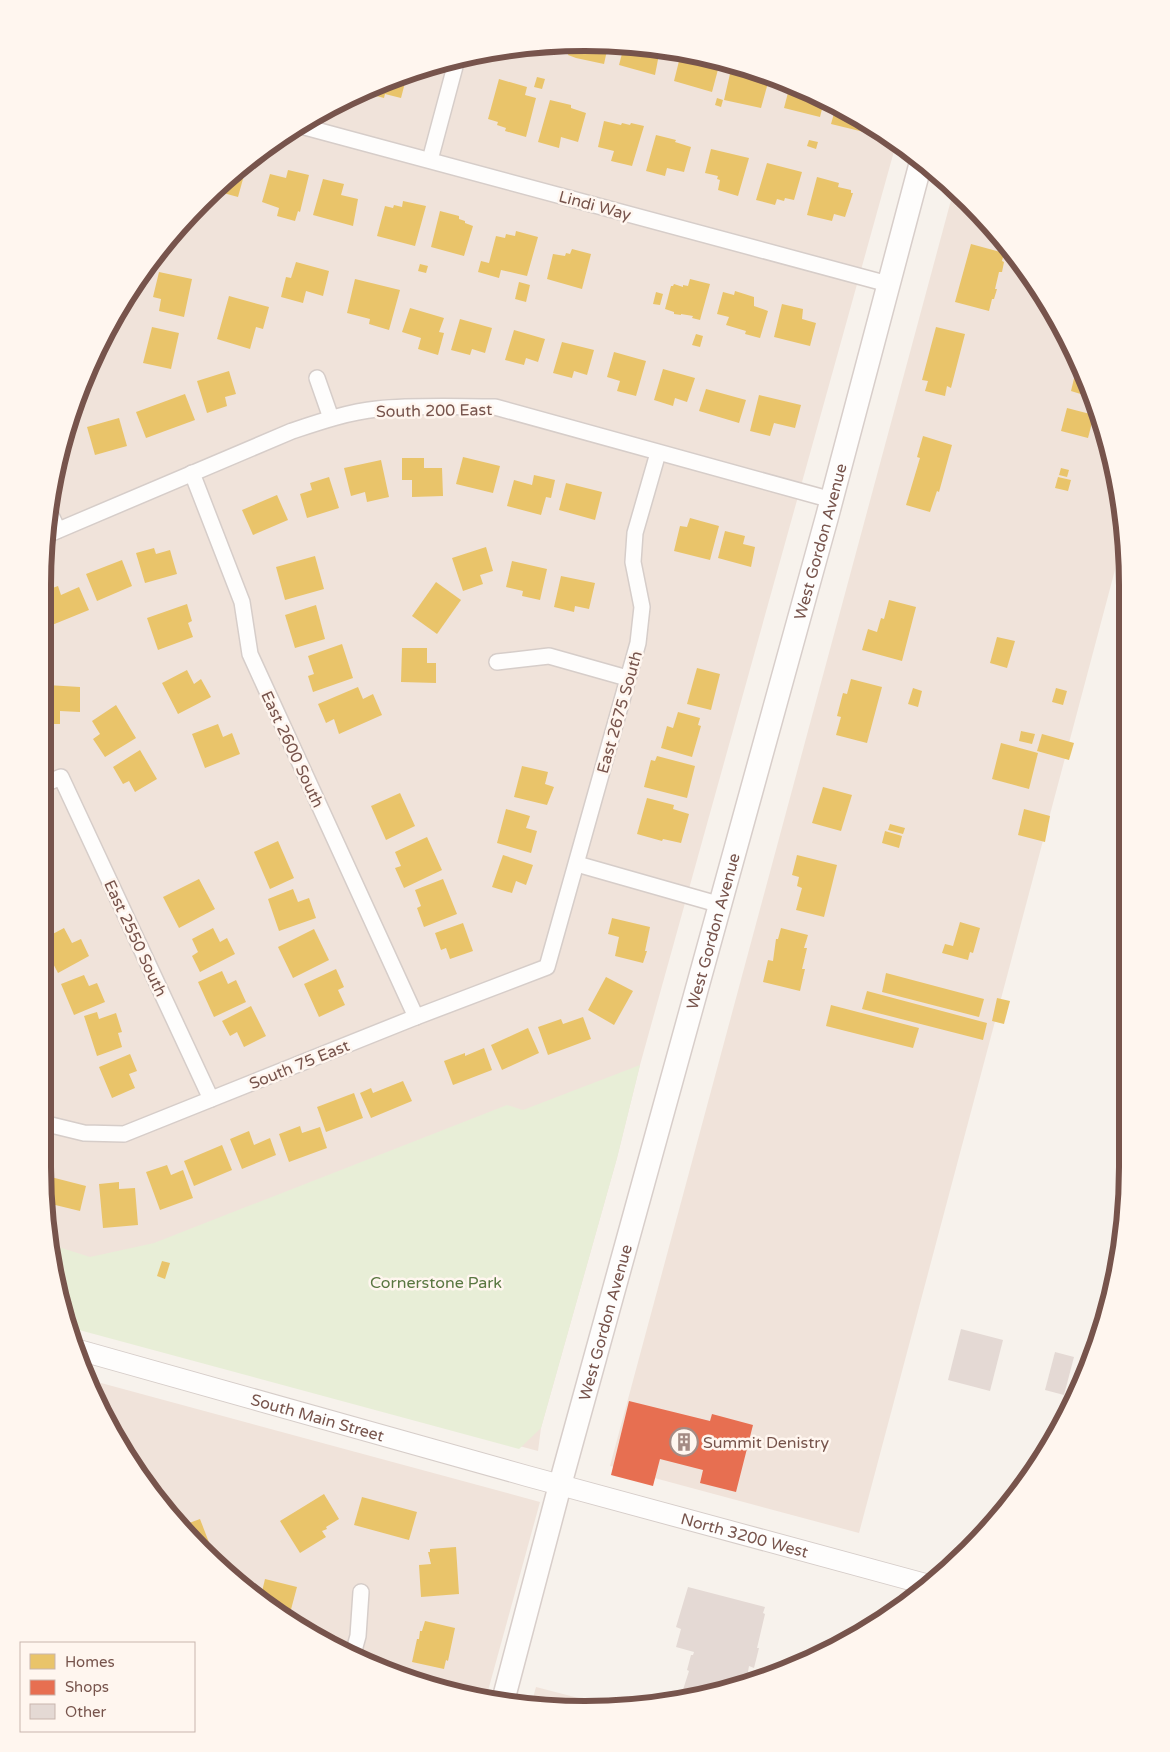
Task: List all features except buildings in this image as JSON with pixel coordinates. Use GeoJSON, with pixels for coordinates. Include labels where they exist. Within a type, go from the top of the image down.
{"type":"FeatureCollection","features":[{"type":"Feature","properties":{"kind":"main road","name":"West Gordon Avenue"},"geometry":{"type":"LineString","coordinates":[[505,1694],[560,1485],[832,500],[919,169]]}},
{"type":"Feature","properties":{"kind":"street"},"geometry":{"type":"LineString","coordinates":[[430,160],[455,67]]}},
{"type":"Feature","properties":{"kind":"street","name":"Lindi Way"},"geometry":{"type":"LineString","coordinates":[[309,128],[888,284]]}},
{"type":"Feature","properties":{"kind":"street"},"geometry":{"type":"LineString","coordinates":[[318,378],[332,418]]}},
{"type":"Feature","properties":{"kind":"street","name":"South 200 East"},"geometry":{"type":"LineString","coordinates":[[54,531],[292,431],[332,418],[376,409],[496,407],[832,500]]}},
{"type":"Feature","properties":{"kind":"street","name":"East 2675 South"},"geometry":{"type":"LineString","coordinates":[[547,967],[638,643],[642,607],[633,562],[634,533],[658,453]]}},
{"type":"Feature","properties":{"kind":"street","name":"East 2600 South"},"geometry":{"type":"LineString","coordinates":[[192,474],[242,602],[250,654],[416,1017]]}},
{"type":"Feature","properties":{"kind":"street"},"geometry":{"type":"LineString","coordinates":[[497,662],[549,656],[627,678]]}},
{"type":"Feature","properties":{"kind":"street","name":"East 2550 South"},"geometry":{"type":"LineString","coordinates":[[51,781],[62,777],[211,1099]]}},
{"type":"Feature","properties":{"kind":"street"},"geometry":{"type":"LineString","coordinates":[[577,864],[720,905]]}},
{"type":"Feature","properties":{"kind":"street","name":"South 75 East"},"geometry":{"type":"LineString","coordinates":[[51,1125],[84,1133],[124,1134],[416,1017],[547,967]]}},
{"type":"Feature","properties":{"kind":"street","name":"South Main Street"},"geometry":{"type":"LineString","coordinates":[[85,1352],[560,1485]]}},
{"type":"Feature","properties":{"kind":"street","name":"North 3200 West"},"geometry":{"type":"LineString","coordinates":[[560,1485],[919,1582]]}},
{"type":"Feature","properties":{"kind":"street"},"geometry":{"type":"LineString","coordinates":[[355,1648],[358,1636],[361,1592]]}},
{"type":"Feature","properties":{"kind":"shaded area"},"geometry":{"type":"Polygon","coordinates":[[[550,52],[620,52],[689,62],[723,69],[757,80],[821,106],[882,141],[894,150],[640,1065],[617,1158],[541,1428],[538,1451],[76,1326],[62,1271],[52,1202],[52,550],[56,515],[69,447],[92,381],[106,349],[141,288],[162,260],[184,233],[233,184],[288,141],[318,123],[349,106],[413,80],[447,69],[515,56],[550,52]]]}},
{"type":"Feature","properties":{"kind":"shaded area"},"geometry":{"type":"Polygon","coordinates":[[[952,198],[986,233],[1029,288],[1064,349],[1078,381],[1101,447],[1114,515],[1118,558],[859,1533],[610,1466],[952,198]]]}},
{"type":"Feature","properties":{"kind":"shaded area"},"geometry":{"type":"Polygon","coordinates":[[[97,1382],[540,1502],[488,1691],[447,1683],[381,1660],[349,1646],[288,1611],[233,1568],[184,1519],[141,1464],[106,1403],[97,1382]]]}},
{"type":"Feature","properties":{"kind":"shaded area"},"geometry":{"type":"Polygon","coordinates":[[[536,1687],[590,1701],[550,1700],[533,1698],[536,1687]]]}},
{"type":"Feature","properties":{"kind":"green space","name":"Cornerstone Park"},"geometry":{"type":"Polygon","coordinates":[[[640,1065],[617,1158],[541,1428],[519,1449],[77,1329],[69,1305],[58,1247],[90,1257],[154,1243],[507,1105],[523,1110],[640,1065]]]}},
{"type":"Feature","properties":{"kind":"place","name":"Summit Denistry"},"geometry":{"type":"Point","coordinates":[684,1442]}}]}
